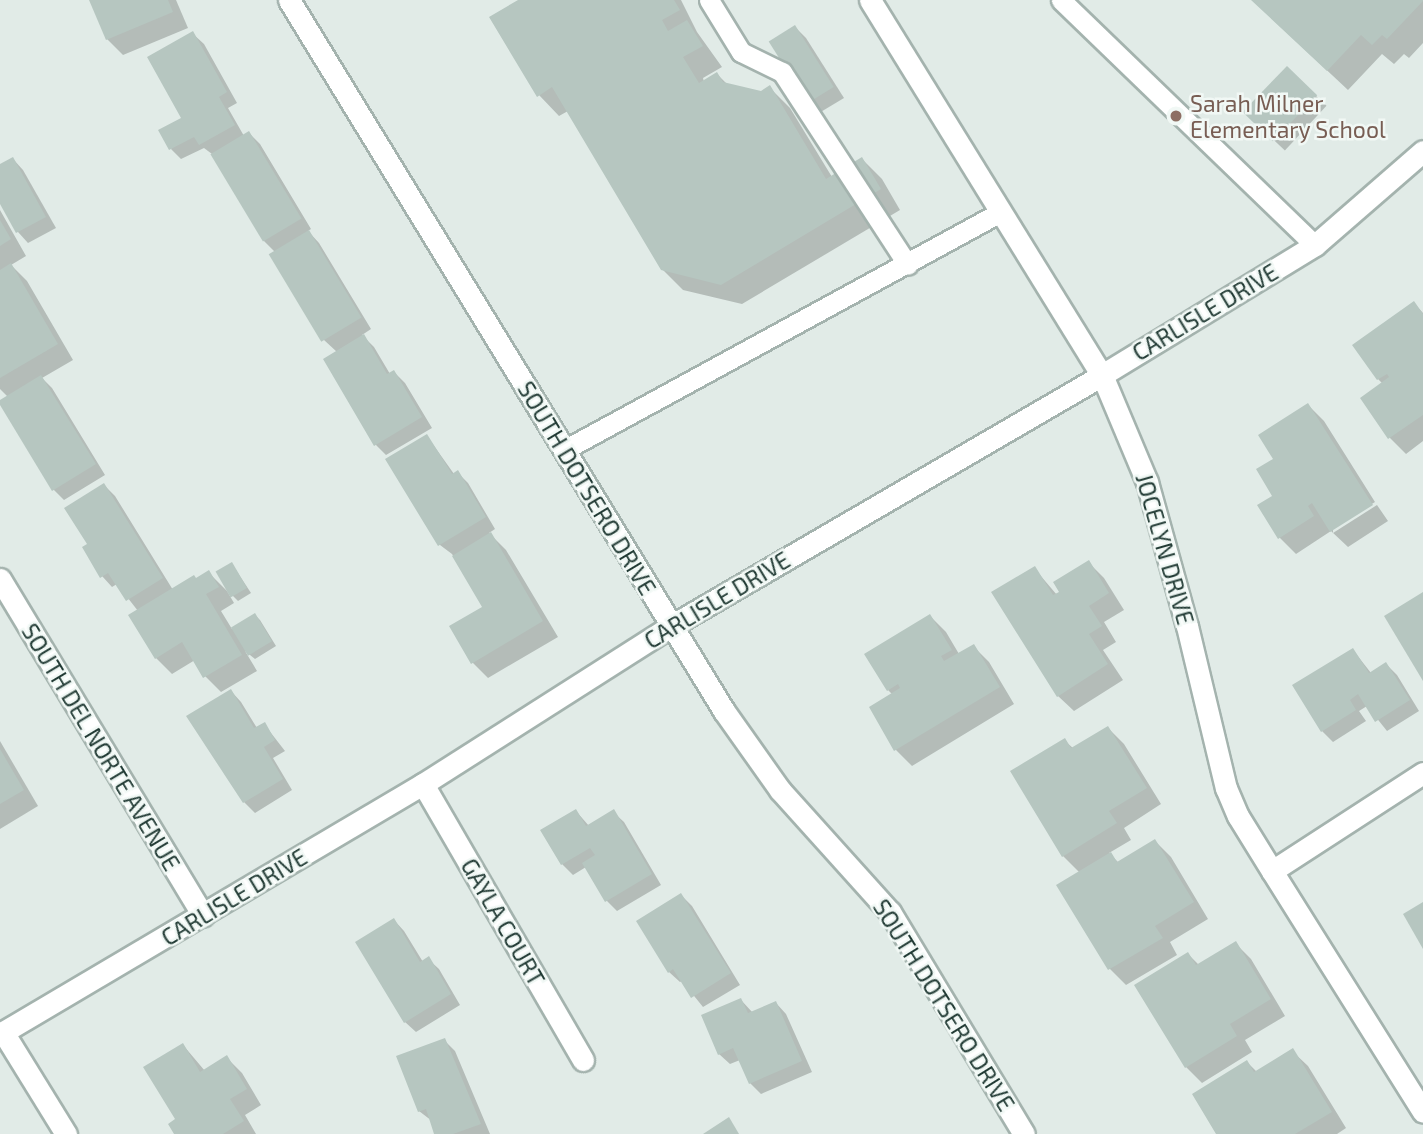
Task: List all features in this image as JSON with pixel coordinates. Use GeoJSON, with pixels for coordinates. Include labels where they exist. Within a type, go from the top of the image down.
{"type":"FeatureCollection","features":[{"type":"Feature","properties":{"kind":"street","name":"SOUTH DOTSERO DRIVE"},"geometry":{"type":"LineString","coordinates":[[289,0],[724,711],[780,790],[890,912],[1024,1134]]}},
{"type":"Feature","properties":{"kind":"street","name":"JOCELYN DRIVE"},"geometry":{"type":"LineString","coordinates":[[870,0],[1102,375],[1147,482],[1187,626],[1226,788],[1238,816],[1423,1112]]}},
{"type":"Feature","properties":{"kind":"street","name":"CARLISLE DRIVE"},"geometry":{"type":"LineString","coordinates":[[2,1033],[423,784],[671,626],[1102,375],[1315,245],[1423,151]]}},
{"type":"Feature","properties":{"kind":"street","name":"SOUTH DEL NORTE AVENUE"},"geometry":{"type":"LineString","coordinates":[[0,579],[203,916]]}},
{"type":"Feature","properties":{"kind":"street"},"geometry":{"type":"LineString","coordinates":[[1272,871],[1423,773]]}},
{"type":"Feature","properties":{"kind":"street","name":"GAYLA COURT"},"geometry":{"type":"LineString","coordinates":[[423,784],[583,1060]]}},
{"type":"Feature","properties":{"kind":"street"},"geometry":{"type":"LineString","coordinates":[[2,1033],[66,1134]]}},
{"type":"Feature","properties":{"kind":"lane"},"geometry":{"type":"LineString","coordinates":[[709,0],[741,52],[782,72],[908,265]]}},
{"type":"Feature","properties":{"kind":"lane"},"geometry":{"type":"LineString","coordinates":[[1061,0],[1315,245]]}},
{"type":"Feature","properties":{"kind":"lane"},"geometry":{"type":"LineString","coordinates":[[564,450],[1001,212]]}},
{"type":"Feature","properties":{"kind":"building"},"geometry":{"type":"Polygon","coordinates":[[[89,0],[168,0],[173,12],[106,40],[89,0]]]}},
{"type":"Feature","properties":{"kind":"building"},"geometry":{"type":"Polygon","coordinates":[[[518,0],[674,0],[680,10],[662,20],[668,31],[687,20],[703,46],[683,57],[699,83],[717,72],[723,82],[761,91],[770,85],[826,179],[862,157],[881,189],[721,285],[661,270],[552,87],[537,97],[489,17],[518,0]]]}},
{"type":"Feature","properties":{"kind":"building"},"geometry":{"type":"Polygon","coordinates":[[[1251,0],[1423,1],[1387,39],[1382,35],[1372,45],[1361,35],[1327,71],[1251,0]]]}},
{"type":"Feature","properties":{"kind":"building"},"geometry":{"type":"Polygon","coordinates":[[[795,25],[834,87],[807,103],[769,41],[795,25]]]}},
{"type":"Feature","properties":{"kind":"building"},"geometry":{"type":"Polygon","coordinates":[[[193,31],[227,92],[219,97],[235,125],[199,145],[194,137],[169,150],[158,130],[181,118],[147,57],[193,31]]]}},
{"type":"Feature","properties":{"kind":"building"},"geometry":{"type":"Polygon","coordinates":[[[1287,66],[1317,95],[1273,141],[1243,112],[1287,66]]]}},
{"type":"Feature","properties":{"kind":"building"},"geometry":{"type":"Polygon","coordinates":[[[249,131],[302,218],[263,242],[210,154],[249,131]]]}},
{"type":"Feature","properties":{"kind":"building"},"geometry":{"type":"Polygon","coordinates":[[[13,157],[46,217],[16,233],[0,204],[0,164],[13,157]]]}},
{"type":"Feature","properties":{"kind":"building"},"geometry":{"type":"Polygon","coordinates":[[[0,220],[11,239],[0,246],[0,220]]]}},
{"type":"Feature","properties":{"kind":"building"},"geometry":{"type":"Polygon","coordinates":[[[309,230],[362,317],[321,342],[269,254],[309,230]]]}},
{"type":"Feature","properties":{"kind":"building"},"geometry":{"type":"Polygon","coordinates":[[[11,263],[58,344],[0,378],[0,270],[11,263]]]}},
{"type":"Feature","properties":{"kind":"building"},"geometry":{"type":"Polygon","coordinates":[[[1414,301],[1423,314],[1423,415],[1388,439],[1360,398],[1389,377],[1387,374],[1377,380],[1352,345],[1414,301]]]}},
{"type":"Feature","properties":{"kind":"building"},"geometry":{"type":"Polygon","coordinates":[[[364,334],[387,374],[394,370],[422,417],[374,446],[323,359],[364,334]]]}},
{"type":"Feature","properties":{"kind":"building"},"geometry":{"type":"Polygon","coordinates":[[[41,375],[96,464],[52,491],[0,405],[0,400],[41,375]]]}},
{"type":"Feature","properties":{"kind":"building"},"geometry":{"type":"Polygon","coordinates":[[[1308,403],[1373,505],[1330,532],[1312,503],[1308,506],[1314,516],[1278,539],[1257,505],[1272,496],[1256,469],[1273,459],[1258,435],[1308,403]]]}},
{"type":"Feature","properties":{"kind":"building"},"geometry":{"type":"Polygon","coordinates":[[[427,434],[452,474],[458,470],[486,517],[438,546],[385,459],[427,434]]]}},
{"type":"Feature","properties":{"kind":"building"},"geometry":{"type":"Polygon","coordinates":[[[104,483],[163,578],[126,601],[108,573],[100,578],[82,547],[87,544],[64,508],[104,483]]]}},
{"type":"Feature","properties":{"kind":"building"},"geometry":{"type":"Polygon","coordinates":[[[491,532],[543,621],[471,664],[449,626],[482,607],[452,556],[491,532]]]}},
{"type":"Feature","properties":{"kind":"building"},"geometry":{"type":"Polygon","coordinates":[[[1089,560],[1109,593],[1089,606],[1102,626],[1089,634],[1108,664],[1057,697],[991,592],[1035,566],[1053,595],[1059,592],[1053,582],[1089,560]]]}},
{"type":"Feature","properties":{"kind":"building"},"geometry":{"type":"Polygon","coordinates":[[[232,562],[247,588],[231,597],[216,572],[232,562]]]}},
{"type":"Feature","properties":{"kind":"building"},"geometry":{"type":"Polygon","coordinates":[[[209,570],[219,587],[206,594],[242,655],[203,678],[182,642],[155,659],[128,615],[194,575],[196,578],[209,570]]]}},
{"type":"Feature","properties":{"kind":"building"},"geometry":{"type":"Polygon","coordinates":[[[1423,592],[1423,681],[1384,616],[1423,592]]]}},
{"type":"Feature","properties":{"kind":"building"},"geometry":{"type":"Polygon","coordinates":[[[255,613],[272,641],[248,656],[231,627],[255,613]]]}},
{"type":"Feature","properties":{"kind":"building"},"geometry":{"type":"Polygon","coordinates":[[[930,614],[952,650],[941,656],[944,661],[974,644],[1000,687],[894,751],[869,707],[900,688],[898,684],[887,691],[864,654],[930,614]]]}},
{"type":"Feature","properties":{"kind":"building"},"geometry":{"type":"Polygon","coordinates":[[[1353,648],[1369,673],[1386,662],[1410,700],[1375,722],[1358,694],[1350,700],[1356,710],[1321,732],[1292,685],[1353,648]]]}},
{"type":"Feature","properties":{"kind":"building"},"geometry":{"type":"Polygon","coordinates":[[[231,689],[254,728],[265,722],[275,740],[264,747],[283,779],[243,803],[186,716],[231,689]]]}},
{"type":"Feature","properties":{"kind":"building"},"geometry":{"type":"Polygon","coordinates":[[[1108,726],[1147,788],[1109,811],[1117,823],[1062,857],[1010,771],[1065,738],[1071,748],[1108,726]]]}},
{"type":"Feature","properties":{"kind":"building"},"geometry":{"type":"Polygon","coordinates":[[[0,749],[24,790],[0,804],[0,749]]]}},
{"type":"Feature","properties":{"kind":"building"},"geometry":{"type":"Polygon","coordinates":[[[576,809],[586,826],[614,809],[652,874],[605,902],[582,863],[595,855],[590,848],[561,865],[540,830],[576,809]]]}},
{"type":"Feature","properties":{"kind":"building"},"geometry":{"type":"Polygon","coordinates":[[[1155,839],[1194,902],[1155,926],[1163,938],[1108,970],[1056,885],[1111,852],[1117,862],[1155,839]]]}},
{"type":"Feature","properties":{"kind":"building"},"geometry":{"type":"Polygon","coordinates":[[[681,893],[731,973],[691,998],[673,969],[668,973],[636,921],[681,893]]]}},
{"type":"Feature","properties":{"kind":"building"},"geometry":{"type":"Polygon","coordinates":[[[1423,902],[1423,949],[1403,914],[1423,902]]]}},
{"type":"Feature","properties":{"kind":"building"},"geometry":{"type":"Polygon","coordinates":[[[394,918],[420,962],[429,956],[451,994],[404,1023],[355,942],[394,918]]]}},
{"type":"Feature","properties":{"kind":"building"},"geometry":{"type":"Polygon","coordinates":[[[1236,941],[1271,999],[1230,1024],[1237,1036],[1185,1068],[1134,985],[1188,952],[1196,965],[1236,941]]]}},
{"type":"Feature","properties":{"kind":"building"},"geometry":{"type":"Polygon","coordinates":[[[741,998],[748,1013],[776,1001],[802,1061],[749,1084],[733,1048],[718,1055],[701,1015],[741,998]]]}},
{"type":"Feature","properties":{"kind":"building"},"geometry":{"type":"Polygon","coordinates":[[[445,1038],[481,1124],[453,1134],[434,1134],[426,1109],[418,1112],[396,1056],[445,1038]]]}},
{"type":"Feature","properties":{"kind":"building"},"geometry":{"type":"Polygon","coordinates":[[[183,1043],[200,1072],[227,1055],[247,1089],[230,1099],[244,1121],[223,1134],[174,1134],[168,1124],[175,1119],[143,1067],[183,1043]]]}},
{"type":"Feature","properties":{"kind":"building"},"geometry":{"type":"Polygon","coordinates":[[[1293,1048],[1332,1112],[1295,1134],[1216,1134],[1192,1094],[1247,1060],[1254,1072],[1293,1048]]]}},
{"type":"Feature","properties":{"kind":"building"},"geometry":{"type":"Polygon","coordinates":[[[729,1117],[739,1134],[703,1134],[729,1117]]]}},
{"type":"Feature","properties":{"kind":"place","name":"Sarah Milner Elementary School"},"geometry":{"type":"Point","coordinates":[1176,116]}}]}
